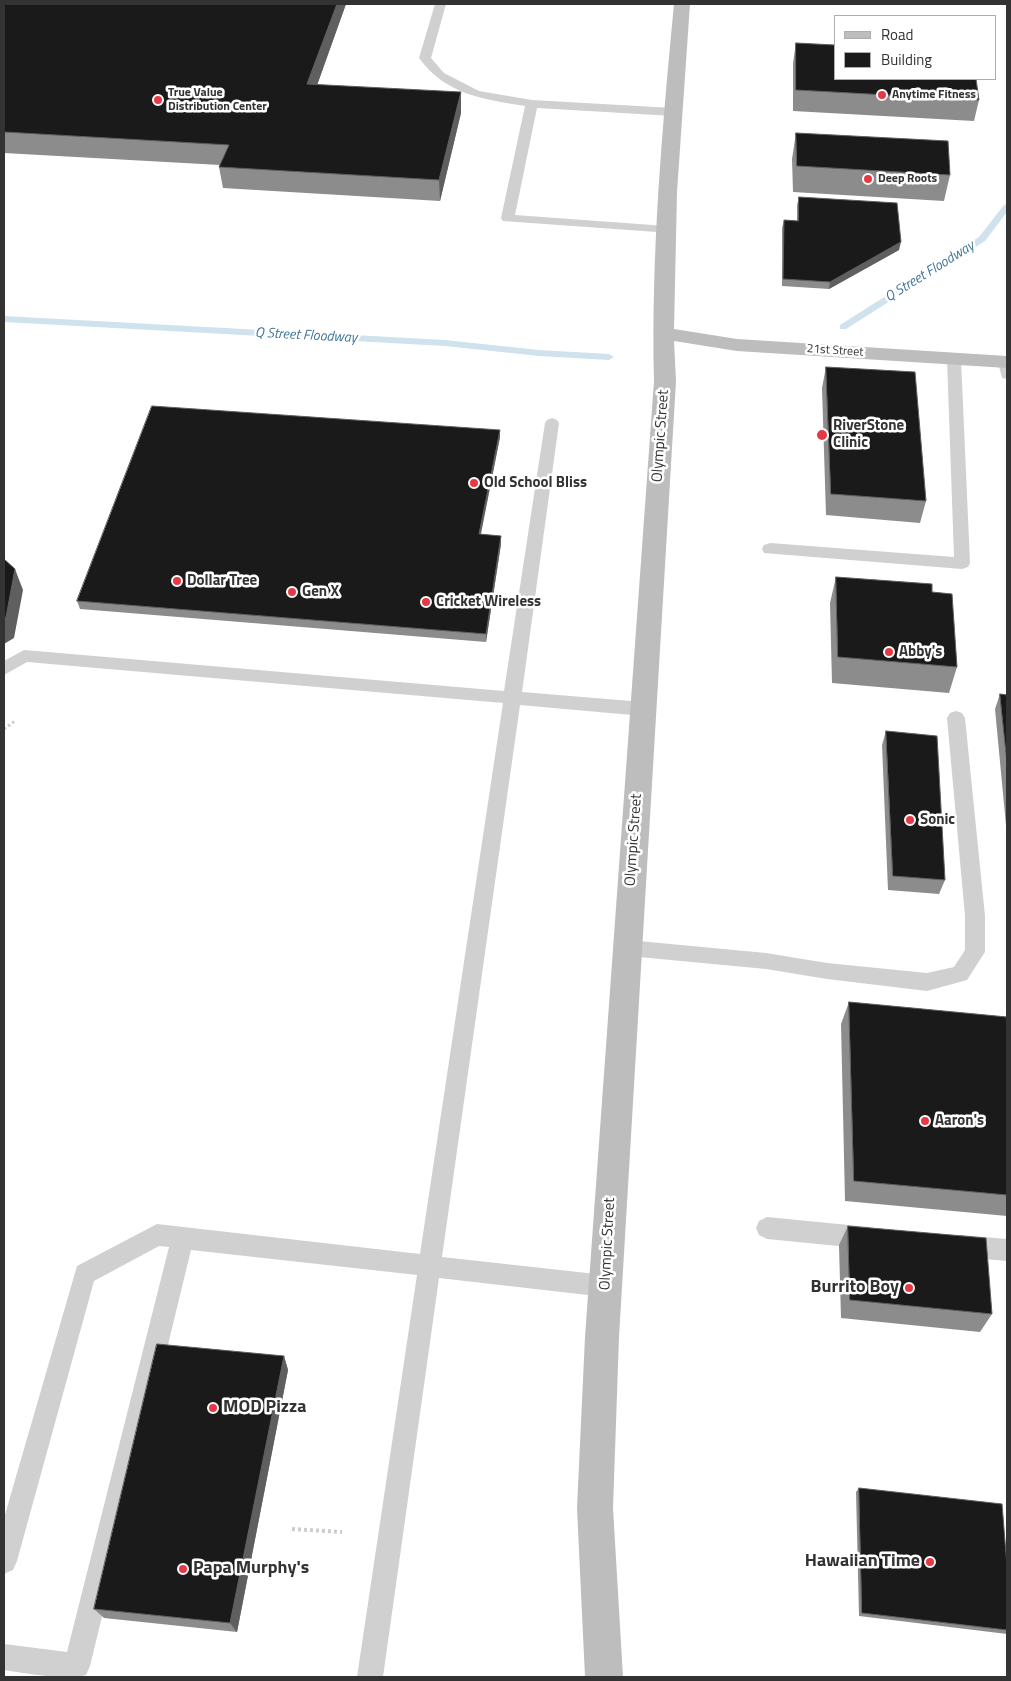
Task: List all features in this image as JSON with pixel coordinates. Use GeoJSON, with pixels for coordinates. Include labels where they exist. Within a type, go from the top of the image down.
{"type":"FeatureCollection","features":[{"type":"Feature","properties":{"kind":"main road","name":"Olympic Street"},"geometry":{"type":"LineString","coordinates":[[604,1677],[595,1508],[605,1286],[665,382],[663,333],[667,182],[682,4]]}},
{"type":"Feature","properties":{"kind":"main road","name":"21st Street"},"geometry":{"type":"LineString","coordinates":[[663,333],[738,345],[954,359],[1007,366]]}},
{"type":"Feature","properties":{"kind":"lane"},"geometry":{"type":"LineString","coordinates":[[440,4],[426,58],[440,75],[476,94],[532,104],[673,112]]}},
{"type":"Feature","properties":{"kind":"lane"},"geometry":{"type":"LineString","coordinates":[[532,104],[508,218],[666,230]]}},
{"type":"Feature","properties":{"kind":"lane"},"geometry":{"type":"LineString","coordinates":[[770,549],[962,563],[954,359]]}},
{"type":"Feature","properties":{"kind":"lane"},"geometry":{"type":"LineString","coordinates":[[370,1677],[552,423]]}},
{"type":"Feature","properties":{"kind":"lane"},"geometry":{"type":"LineString","coordinates":[[4,669],[24,656],[643,709]]}},
{"type":"Feature","properties":{"kind":"lane"},"geometry":{"type":"LineString","coordinates":[[628,948],[766,961],[817,970],[927,982],[960,974],[975,952],[975,916],[956,718]]}},
{"type":"Feature","properties":{"kind":"lane"},"geometry":{"type":"LineString","coordinates":[[767,1228],[892,1240]]}},
{"type":"Feature","properties":{"kind":"lane"},"geometry":{"type":"LineString","coordinates":[[4,1561],[85,1274],[157,1235],[605,1286]]}},
{"type":"Feature","properties":{"kind":"lane"},"geometry":{"type":"LineString","coordinates":[[4,1657],[77,1666],[182,1239]]}},
{"type":"Feature","properties":{"kind":"lane"},"geometry":{"type":"LineString","coordinates":[[940,1244],[1007,1250]]}},
{"type":"Feature","properties":{"kind":"path"},"geometry":{"type":"LineString","coordinates":[[4,728],[15,721]]}},
{"type":"Feature","properties":{"kind":"path"},"geometry":{"type":"LineString","coordinates":[[292,1529],[342,1532]]}},
{"type":"Feature","properties":{"kind":"building","name":"True Value Distribution Center"},"geometry":{"type":"Polygon","coordinates":[[[4,4],[337,4],[307,84],[461,92],[439,180],[219,167],[229,145],[4,132],[4,4]]]}},
{"type":"Feature","properties":{"kind":"building"},"geometry":{"type":"Polygon","coordinates":[[[796,43],[834,45],[834,80],[976,80],[979,100],[796,90],[796,43]]]}},
{"type":"Feature","properties":{"kind":"building"},"geometry":{"type":"Polygon","coordinates":[[[796,133],[948,141],[950,175],[797,166],[796,133]]]}},
{"type":"Feature","properties":{"kind":"building"},"geometry":{"type":"Polygon","coordinates":[[[799,197],[897,203],[901,242],[830,282],[783,279],[784,220],[798,221],[799,197]]]}},
{"type":"Feature","properties":{"kind":"building"},"geometry":{"type":"Polygon","coordinates":[[[826,367],[915,372],[926,501],[831,494],[826,367]]]}},
{"type":"Feature","properties":{"kind":"building"},"geometry":{"type":"Polygon","coordinates":[[[152,406],[500,430],[479,534],[501,536],[486,634],[77,601],[152,406]]]}},
{"type":"Feature","properties":{"kind":"building"},"geometry":{"type":"Polygon","coordinates":[[[4,559],[15,569],[6,617],[4,618],[4,559]]]}},
{"type":"Feature","properties":{"kind":"building","name":"Abby's"},"geometry":{"type":"Polygon","coordinates":[[[836,577],[932,584],[932,592],[952,594],[957,667],[838,657],[836,577]]]}},
{"type":"Feature","properties":{"kind":"building"},"geometry":{"type":"Polygon","coordinates":[[[1000,694],[1007,695],[1007,763],[1000,694]]]}},
{"type":"Feature","properties":{"kind":"building","name":"Sonic"},"geometry":{"type":"Polygon","coordinates":[[[886,731],[937,736],[945,880],[893,876],[886,731]]]}},
{"type":"Feature","properties":{"kind":"building","name":"Aaron's"},"geometry":{"type":"Polygon","coordinates":[[[849,1002],[1007,1017],[1007,1195],[854,1181],[849,1002]]]}},
{"type":"Feature","properties":{"kind":"building","name":"Burrito Boy"},"geometry":{"type":"Polygon","coordinates":[[[848,1226],[986,1238],[992,1314],[850,1300],[848,1226]]]}},
{"type":"Feature","properties":{"kind":"building"},"geometry":{"type":"Polygon","coordinates":[[[157,1344],[284,1356],[230,1623],[94,1609],[157,1344]]]}},
{"type":"Feature","properties":{"kind":"building","name":"Hawaiian Time"},"geometry":{"type":"Polygon","coordinates":[[[859,1488],[1002,1504],[1007,1566],[1007,1630],[862,1613],[859,1488]]]}},
{"type":"Feature","properties":{"kind":"waterway","name":"Q Street Floodway"},"geometry":{"type":"LineString","coordinates":[[843,327],[982,239],[1007,207]]}},
{"type":"Feature","properties":{"kind":"waterway","name":"Q Street Floodway"},"geometry":{"type":"LineString","coordinates":[[4,319],[445,343],[539,353],[609,357]]}},
{"type":"Feature","properties":{"kind":"place","name":"Anytime Fitness"},"geometry":{"type":"Point","coordinates":[882,95]}},
{"type":"Feature","properties":{"kind":"place","name":"True Value Distribution Center"},"geometry":{"type":"Point","coordinates":[158,100]}},
{"type":"Feature","properties":{"kind":"place","name":"Deep Roots"},"geometry":{"type":"Point","coordinates":[868,179]}},
{"type":"Feature","properties":{"kind":"place","name":"RiverStone Clinic"},"geometry":{"type":"Point","coordinates":[822,435]}},
{"type":"Feature","properties":{"kind":"place","name":"Old School Bliss"},"geometry":{"type":"Point","coordinates":[474,483]}},
{"type":"Feature","properties":{"kind":"place","name":"Dollar Tree"},"geometry":{"type":"Point","coordinates":[177,581]}},
{"type":"Feature","properties":{"kind":"place","name":"Gen X"},"geometry":{"type":"Point","coordinates":[292,592]}},
{"type":"Feature","properties":{"kind":"place","name":"Cricket Wireless"},"geometry":{"type":"Point","coordinates":[426,602]}},
{"type":"Feature","properties":{"kind":"place","name":"Abby's"},"geometry":{"type":"Point","coordinates":[889,652]}},
{"type":"Feature","properties":{"kind":"place","name":"Sonic"},"geometry":{"type":"Point","coordinates":[910,820]}},
{"type":"Feature","properties":{"kind":"place","name":"Aaron's"},"geometry":{"type":"Point","coordinates":[925,1121]}},
{"type":"Feature","properties":{"kind":"place","name":"Burrito Boy"},"geometry":{"type":"Point","coordinates":[909,1288]}},
{"type":"Feature","properties":{"kind":"place","name":"MOD Pizza"},"geometry":{"type":"Point","coordinates":[213,1408]}},
{"type":"Feature","properties":{"kind":"place","name":"Hawaiian Time"},"geometry":{"type":"Point","coordinates":[930,1562]}},
{"type":"Feature","properties":{"kind":"place","name":"Papa Murphy's"},"geometry":{"type":"Point","coordinates":[183,1569]}}]}
